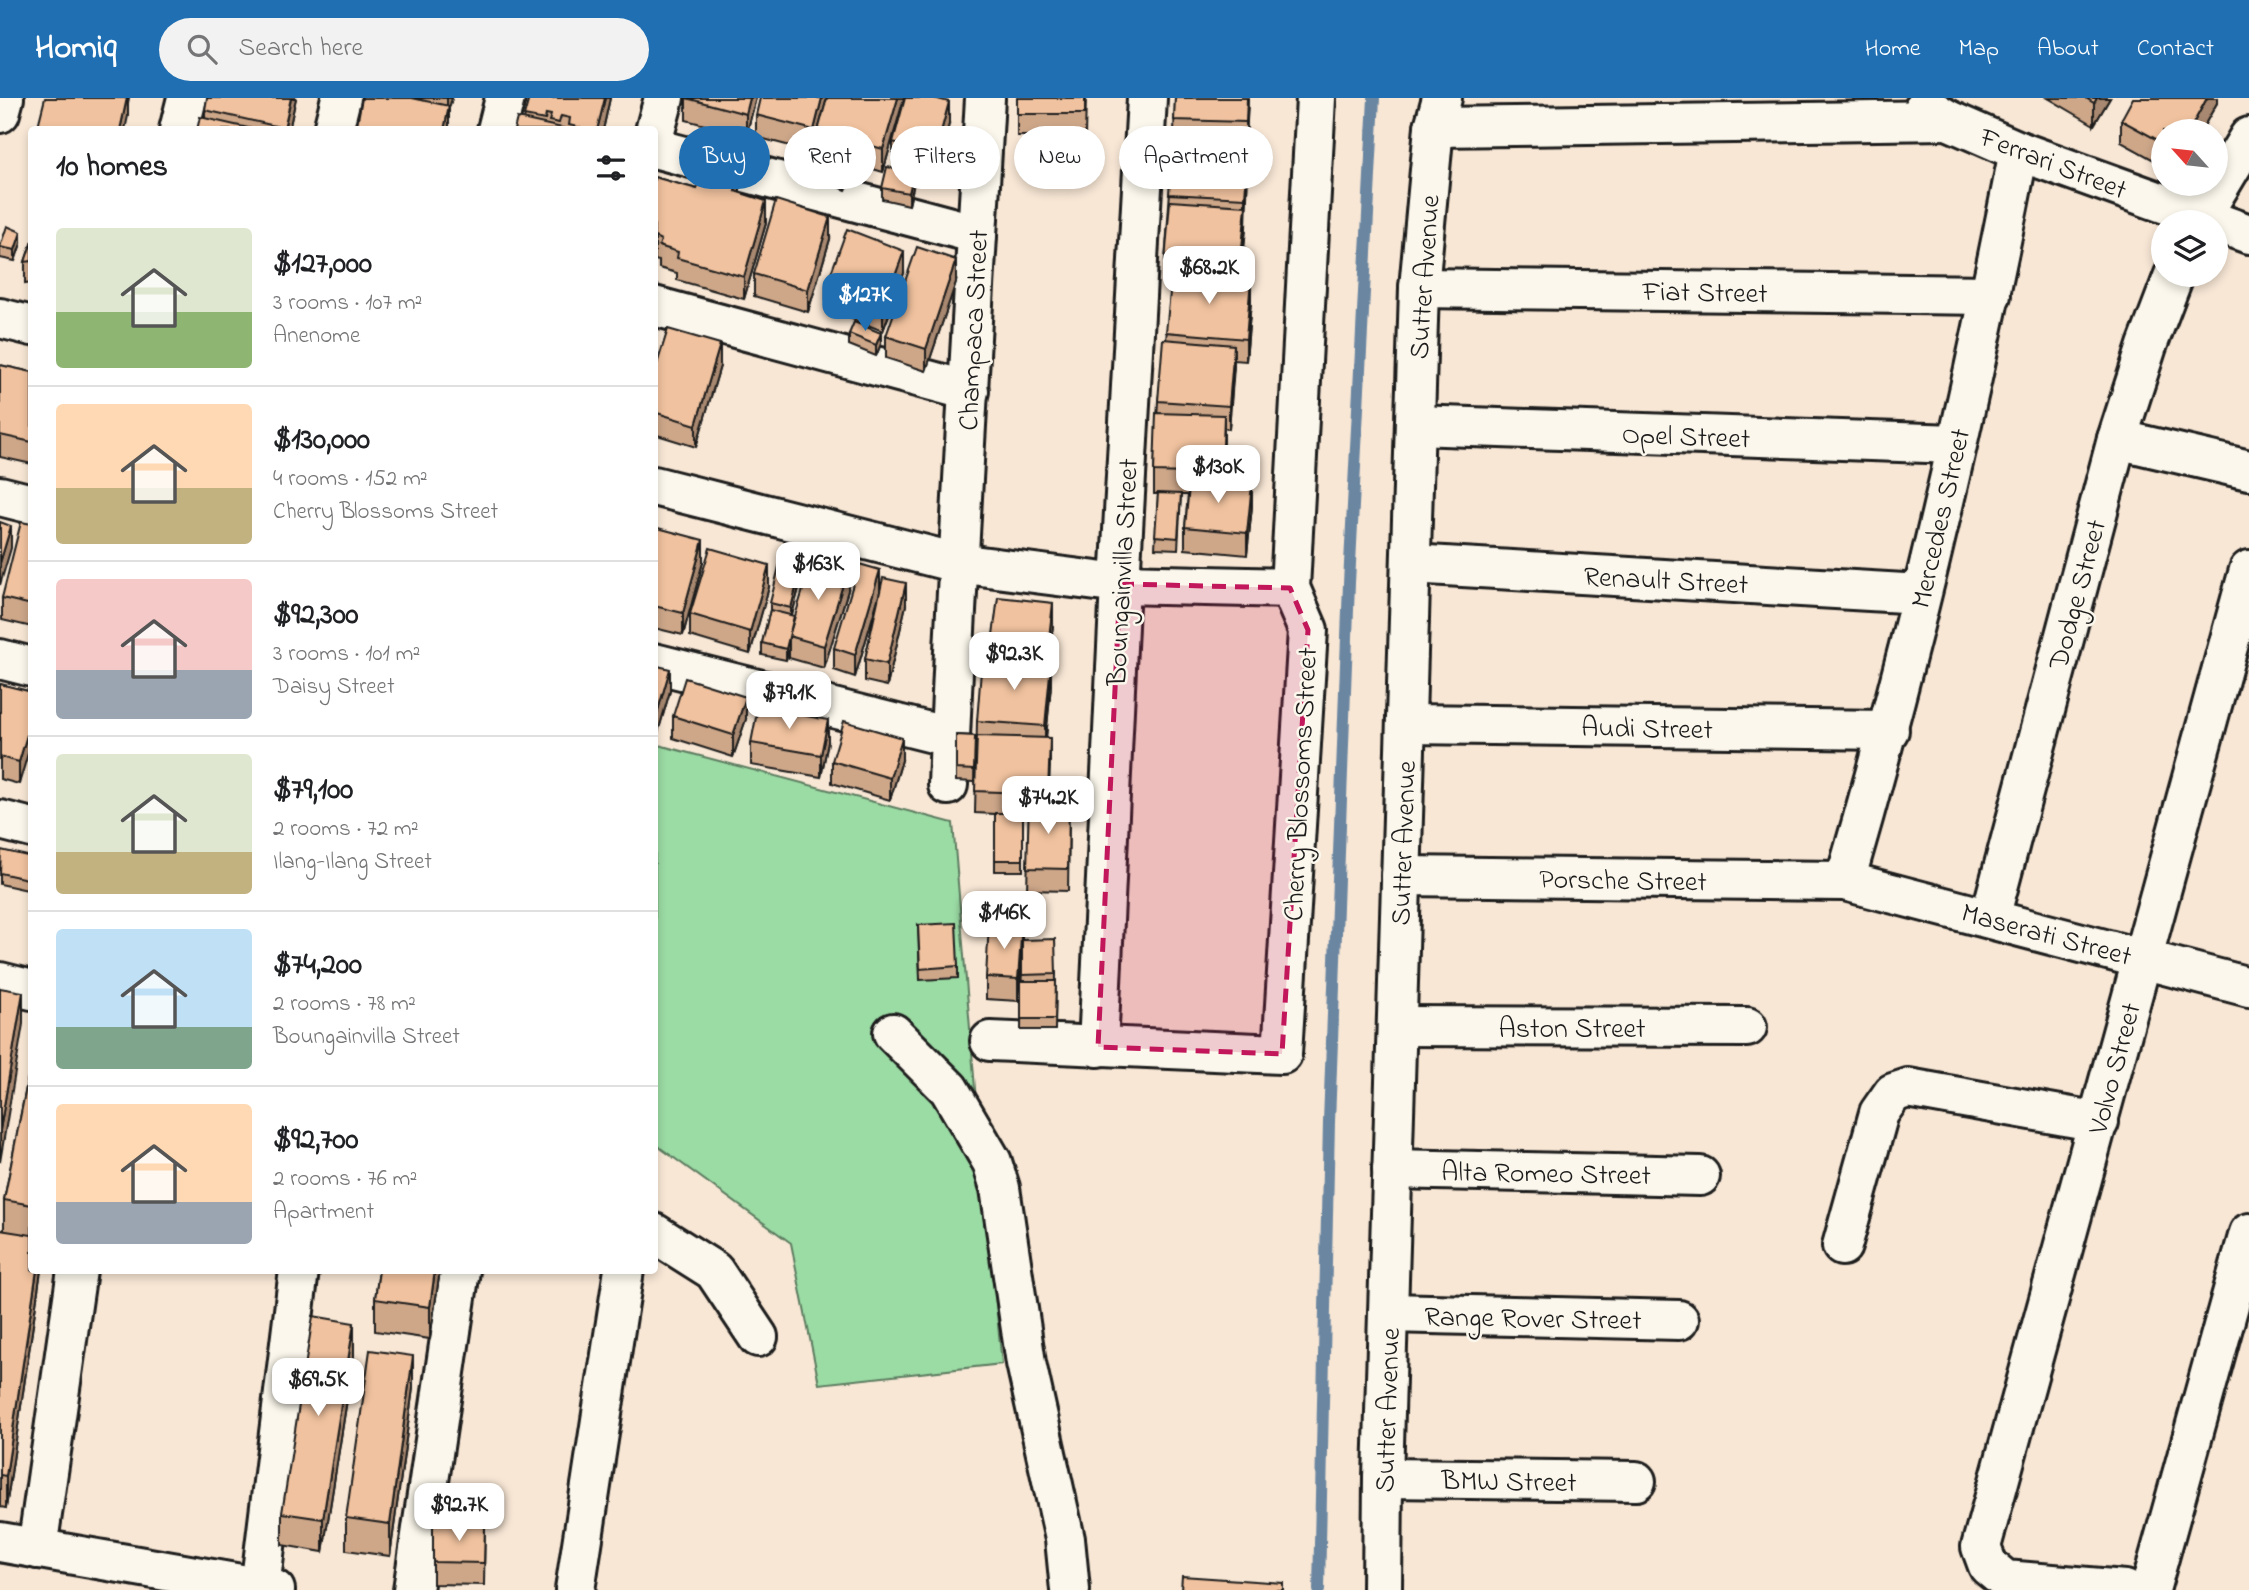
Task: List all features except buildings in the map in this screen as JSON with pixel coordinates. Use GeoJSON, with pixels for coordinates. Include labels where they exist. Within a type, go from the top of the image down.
{"type":"FeatureCollection","features":[{"type":"Feature","properties":{"kind":"street"},"geometry":{"type":"LineString","coordinates":[[0,113],[4,98]]}},
{"type":"Feature","properties":{"kind":"street"},"geometry":{"type":"LineString","coordinates":[[179,126],[187,98]]}},
{"type":"Feature","properties":{"kind":"street"},"geometry":{"type":"LineString","coordinates":[[334,126],[341,98]]}},
{"type":"Feature","properties":{"kind":"street"},"geometry":{"type":"LineString","coordinates":[[498,126],[505,98]]}},
{"type":"Feature","properties":{"kind":"street"},"geometry":{"type":"LineString","coordinates":[[656,126],[664,98]]}},
{"type":"Feature","properties":{"kind":"street","name":"Champaca Street"},"geometry":{"type":"LineString","coordinates":[[947,785],[957,563],[985,98]]}},
{"type":"Feature","properties":{"kind":"street","name":"Boungainvilla Street"},"geometry":{"type":"LineString","coordinates":[[1098,1047],[1147,98]]}},
{"type":"Feature","properties":{"kind":"street","name":"Cherry Blossoms Street"},"geometry":{"type":"LineString","coordinates":[[1098,1047],[1282,1054],[1308,630],[1290,589],[1316,98]]}},
{"type":"Feature","properties":{"kind":"street","name":"Ferrari Street"},"geometry":{"type":"LineString","coordinates":[[1911,98],[1948,120],[2019,152],[2176,210]]}},
{"type":"Feature","properties":{"kind":"street"},"geometry":{"type":"LineString","coordinates":[[1438,112],[1948,120]]}},
{"type":"Feature","properties":{"kind":"street","name":"Sutter Avenue"},"geometry":{"type":"LineString","coordinates":[[1382,1590],[1383,1478],[1419,288],[1438,112]]}},
{"type":"Feature","properties":{"kind":"street"},"geometry":{"type":"LineString","coordinates":[[2205,210],[2249,137]]}},
{"type":"Feature","properties":{"kind":"street"},"geometry":{"type":"LineString","coordinates":[[658,149],[977,234]]}},
{"type":"Feature","properties":{"kind":"street","name":"Mercedes Street"},"geometry":{"type":"LineString","coordinates":[[1845,881],[1889,730],[1991,295],[2019,152]]}},
{"type":"Feature","properties":{"kind":"street","name":"Ferrari Street"},"geometry":{"type":"LineString","coordinates":[[2228,227],[2249,233]]}},
{"type":"Feature","properties":{"kind":"street","name":"Dodge Street"},"geometry":{"type":"LineString","coordinates":[[1990,918],[2117,439],[2147,346],[2170,287]]}},
{"type":"Feature","properties":{"kind":"street","name":"Fiat Street"},"geometry":{"type":"LineString","coordinates":[[1419,288],[1991,295]]}},
{"type":"Feature","properties":{"kind":"street"},"geometry":{"type":"LineString","coordinates":[[658,307],[969,391]]}},
{"type":"Feature","properties":{"kind":"street"},"geometry":{"type":"LineString","coordinates":[[0,318],[28,325]]}},
{"type":"Feature","properties":{"kind":"street","name":"Opel Street"},"geometry":{"type":"LineString","coordinates":[[1415,425],[1956,444]]}},
{"type":"Feature","properties":{"kind":"street"},"geometry":{"type":"LineString","coordinates":[[2117,439],[2249,470]]}},
{"type":"Feature","properties":{"kind":"street"},"geometry":{"type":"LineString","coordinates":[[658,487],[957,563],[1120,584],[1290,589]]}},
{"type":"Feature","properties":{"kind":"street"},"geometry":{"type":"LineString","coordinates":[[0,496],[28,503]]}},
{"type":"Feature","properties":{"kind":"street","name":"Renault Street"},"geometry":{"type":"LineString","coordinates":[[1411,564],[1921,594]]}},
{"type":"Feature","properties":{"kind":"street","name":"Volvo Street"},"geometry":{"type":"LineString","coordinates":[[2125,1590],[2006,1580],[1988,1566],[1981,1546],[2249,569]]}},
{"type":"Feature","properties":{"kind":"street"},"geometry":{"type":"LineString","coordinates":[[0,659],[28,666]]}},
{"type":"Feature","properties":{"kind":"street"},"geometry":{"type":"LineString","coordinates":[[658,664],[949,737]]}},
{"type":"Feature","properties":{"kind":"street","name":"Audi Street"},"geometry":{"type":"LineString","coordinates":[[1406,724],[1889,730]]}},
{"type":"Feature","properties":{"kind":"street"},"geometry":{"type":"LineString","coordinates":[[0,820],[28,827]]}},
{"type":"Feature","properties":{"kind":"street","name":"Porsche Street"},"geometry":{"type":"LineString","coordinates":[[1401,876],[1845,881]]}},
{"type":"Feature","properties":{"kind":"street","name":"Maserati Street"},"geometry":{"type":"LineString","coordinates":[[1845,881],[2249,987]]}},
{"type":"Feature","properties":{"kind":"street"},"geometry":{"type":"LineString","coordinates":[[0,982],[28,989]]}},
{"type":"Feature","properties":{"kind":"street","name":"Aston Street"},"geometry":{"type":"LineString","coordinates":[[1397,1026],[1747,1027]]}},
{"type":"Feature","properties":{"kind":"street"},"geometry":{"type":"LineString","coordinates":[[893,1033],[948,1089],[992,1162],[1000,1188],[1026,1363],[1065,1539],[1070,1590]]}},
{"type":"Feature","properties":{"kind":"street"},"geometry":{"type":"LineString","coordinates":[[990,1041],[1098,1047]]}},
{"type":"Feature","properties":{"kind":"street"},"geometry":{"type":"LineString","coordinates":[[1842,1246],[1879,1113],[1892,1093],[1909,1088],[2099,1122]]}},
{"type":"Feature","properties":{"kind":"street","name":"Alta Romeo Street"},"geometry":{"type":"LineString","coordinates":[[1392,1169],[1700,1176]]}},
{"type":"Feature","properties":{"kind":"street"},"geometry":{"type":"LineString","coordinates":[[2150,1590],[2249,1233]]}},
{"type":"Feature","properties":{"kind":"street"},"geometry":{"type":"LineString","coordinates":[[658,1236],[714,1271],[758,1337]]}},
{"type":"Feature","properties":{"kind":"street"},"geometry":{"type":"LineString","coordinates":[[37,1549],[76,1274]]}},
{"type":"Feature","properties":{"kind":"street"},"geometry":{"type":"LineString","coordinates":[[0,1542],[267,1589],[299,1274]]}},
{"type":"Feature","properties":{"kind":"street"},"geometry":{"type":"LineString","coordinates":[[413,1590],[459,1274]]}},
{"type":"Feature","properties":{"kind":"street"},"geometry":{"type":"LineString","coordinates":[[575,1590],[623,1274]]}},
{"type":"Feature","properties":{"kind":"street","name":"Range Rover Street"},"geometry":{"type":"LineString","coordinates":[[1388,1314],[1679,1320]]}},
{"type":"Feature","properties":{"kind":"street","name":"BMW Street"},"geometry":{"type":"LineString","coordinates":[[1383,1478],[1636,1481]]}},
{"type":"Feature","properties":{"kind":"highlighted area"},"geometry":{"type":"Polygon","coordinates":[[[1120,584],[1290,588],[1308,630],[1282,1054],[1098,1047],[1120,584]]]}},
{"type":"Feature","properties":{"kind":"green space"},"geometry":{"type":"Polygon","coordinates":[[[658,745],[953,823],[978,1125],[1002,1364],[819,1384],[791,1243],[658,1146],[658,745]]]}},
{"type":"Feature","properties":{"kind":"waterway"},"geometry":{"type":"LineString","coordinates":[[1319,1590],[1329,1122],[1349,583],[1374,98]]}}]}
